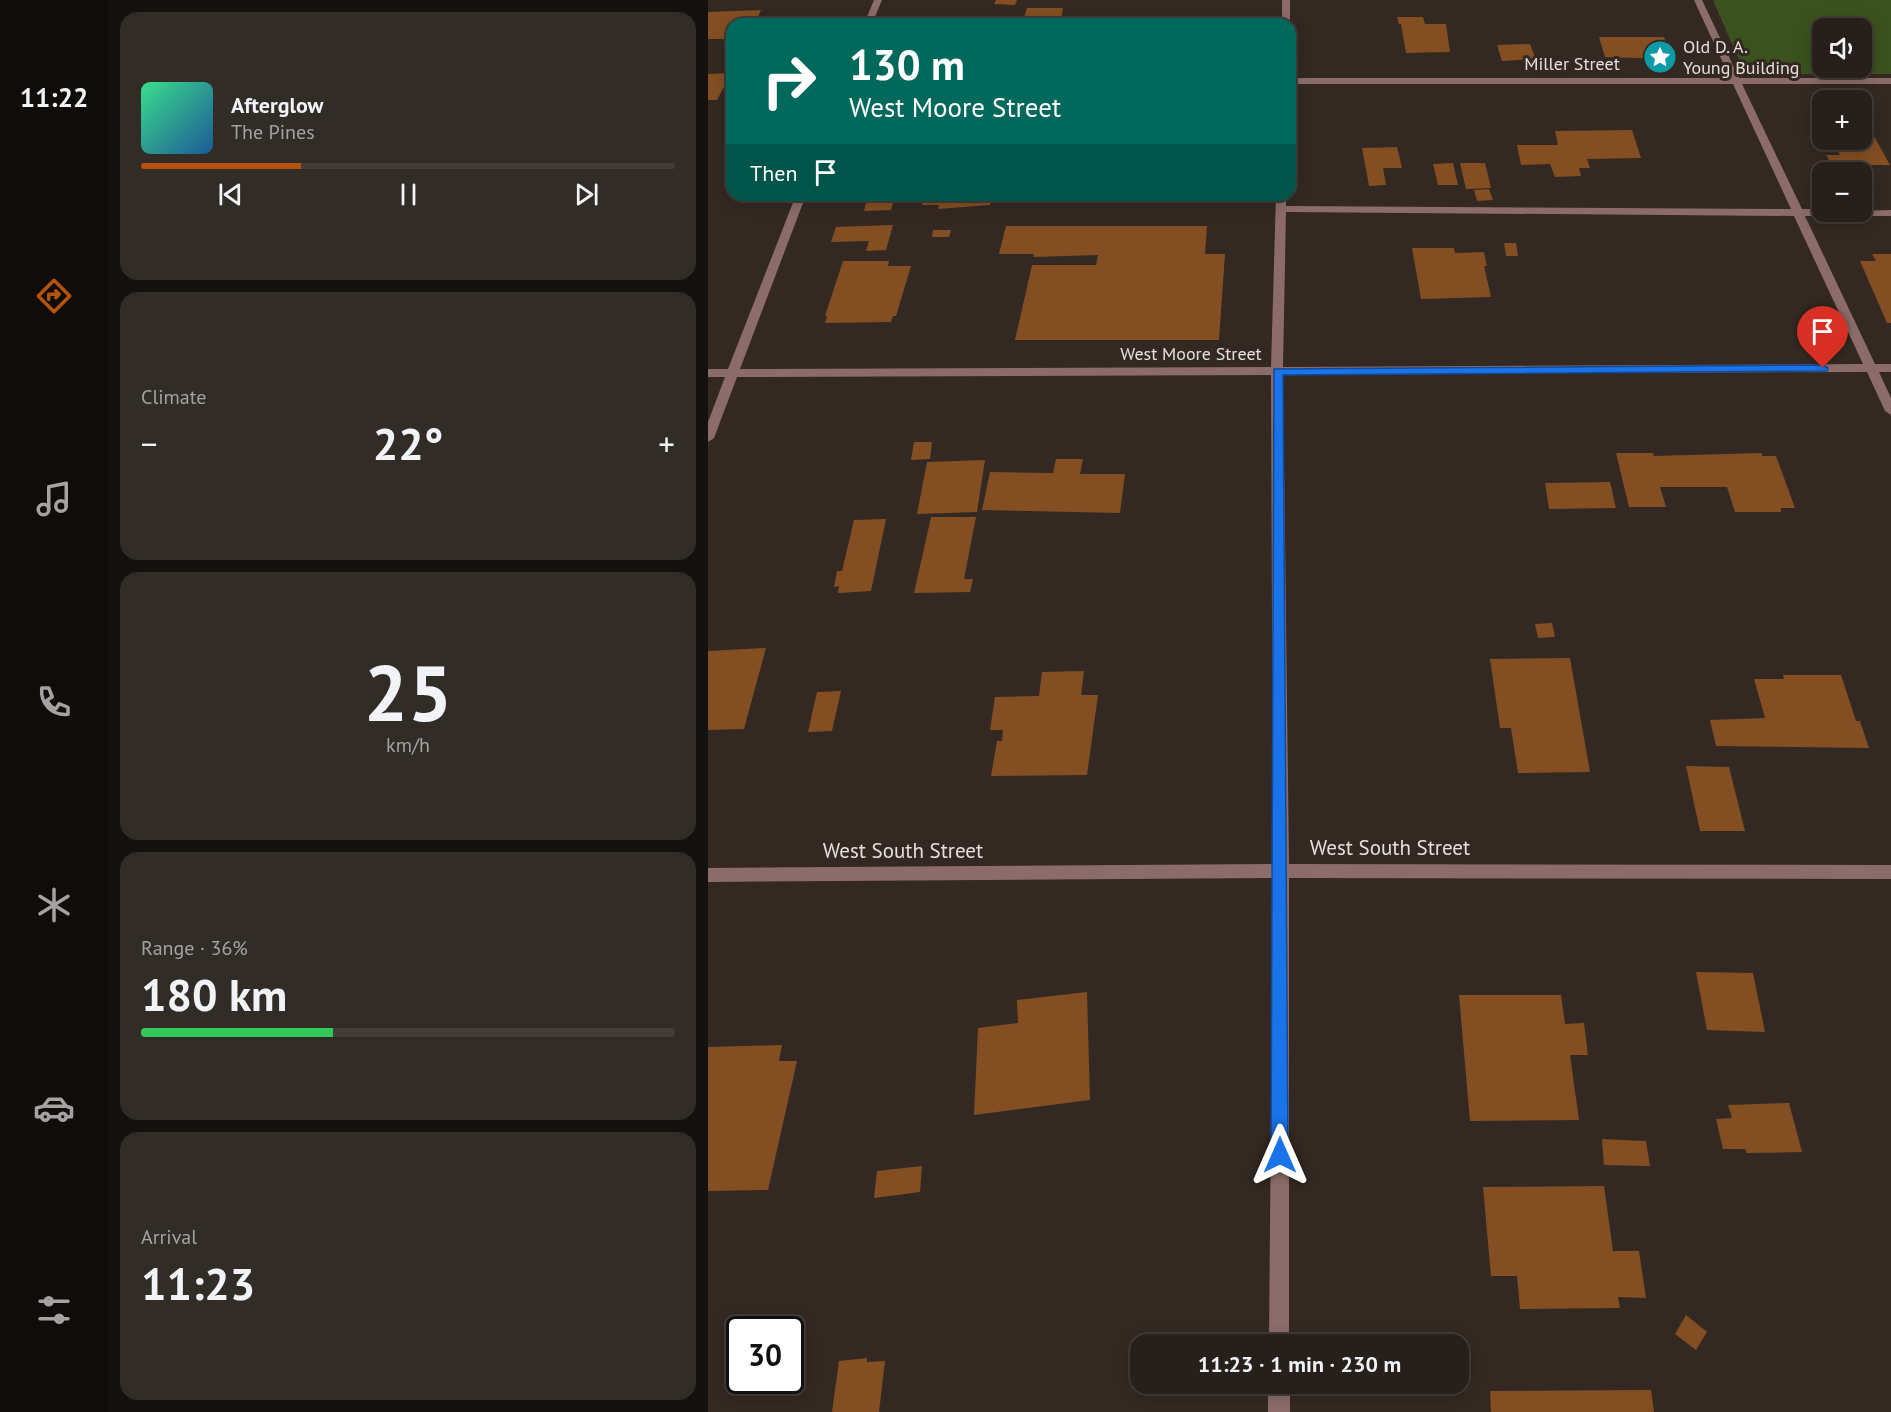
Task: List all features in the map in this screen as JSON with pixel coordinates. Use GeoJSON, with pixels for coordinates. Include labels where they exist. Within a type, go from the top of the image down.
{"type":"FeatureCollection","features":[{"type":"Feature","properties":{"kind":"street"},"geometry":{"type":"LineString","coordinates":[[870,18],[878,0]]}},
{"type":"Feature","properties":{"kind":"street"},"geometry":{"type":"LineString","coordinates":[[1286,0],[1286,18]]}},
{"type":"Feature","properties":{"kind":"street"},"geometry":{"type":"LineString","coordinates":[[1698,0],[1891,411]]}},
{"type":"Feature","properties":{"kind":"street","name":"Miller Street"},"geometry":{"type":"LineString","coordinates":[[1296,81],[1891,81]]}},
{"type":"Feature","properties":{"kind":"street"},"geometry":{"type":"LineString","coordinates":[[708,438],[799,201]]}},
{"type":"Feature","properties":{"kind":"street"},"geometry":{"type":"LineString","coordinates":[[1279,1334],[1281,871],[1277,372],[1281,201]]}},
{"type":"Feature","properties":{"kind":"street"},"geometry":{"type":"LineString","coordinates":[[1281,209],[1891,213]]}},
{"type":"Feature","properties":{"kind":"street","name":"West Moore Street"},"geometry":{"type":"LineString","coordinates":[[708,373],[1891,368]]}},
{"type":"Feature","properties":{"kind":"street","name":"West South Street"},"geometry":{"type":"LineString","coordinates":[[708,875],[1281,871],[1891,872]]}},
{"type":"Feature","properties":{"kind":"street"},"geometry":{"type":"LineString","coordinates":[[1279,1394],[1279,1412]]}},
{"type":"Feature","properties":{"kind":"green space"},"geometry":{"type":"Polygon","coordinates":[[[1713,0],[1891,0],[1891,74],[1872,74],[1872,18],[1812,18],[1812,74],[1760,74],[1742,67],[1713,0]]]}},
{"type":"Feature","properties":{"kind":"building"},"geometry":{"type":"Polygon","coordinates":[[[996,0],[1017,0],[1015,5],[994,4],[996,0]]]}},
{"type":"Feature","properties":{"kind":"building"},"geometry":{"type":"Polygon","coordinates":[[[1027,8],[1063,8],[1061,18],[1024,18],[1027,8]]]}},
{"type":"Feature","properties":{"kind":"building"},"geometry":{"type":"Polygon","coordinates":[[[761,10],[758,18],[726,18],[726,39],[708,39],[708,12],[761,10]]]}},
{"type":"Feature","properties":{"kind":"building"},"geometry":{"type":"Polygon","coordinates":[[[1397,17],[1423,17],[1425,24],[1446,24],[1450,52],[1406,53],[1401,24],[1397,17]]]}},
{"type":"Feature","properties":{"kind":"building"},"geometry":{"type":"Polygon","coordinates":[[[1599,37],[1664,37],[1670,53],[1676,55],[1670,59],[1605,57],[1599,37]]]}},
{"type":"Feature","properties":{"kind":"building"},"geometry":{"type":"Polygon","coordinates":[[[1530,44],[1536,59],[1502,61],[1497,45],[1530,44]]]}},
{"type":"Feature","properties":{"kind":"building"},"geometry":{"type":"Polygon","coordinates":[[[726,73],[726,83],[717,100],[708,100],[708,74],[726,73]]]}},
{"type":"Feature","properties":{"kind":"building"},"geometry":{"type":"Polygon","coordinates":[[[1632,130],[1641,158],[1587,159],[1590,168],[1579,168],[1581,176],[1555,177],[1550,164],[1521,165],[1517,145],[1558,145],[1555,131],[1632,130]]]}},
{"type":"Feature","properties":{"kind":"building"},"geometry":{"type":"Polygon","coordinates":[[[1872,133],[1890,165],[1872,165],[1872,162],[1830,162],[1826,155],[1840,155],[1837,150],[1872,150],[1872,133]]]}},
{"type":"Feature","properties":{"kind":"building"},"geometry":{"type":"Polygon","coordinates":[[[1397,147],[1402,168],[1383,168],[1386,185],[1369,186],[1362,148],[1397,147]]]}},
{"type":"Feature","properties":{"kind":"building"},"geometry":{"type":"Polygon","coordinates":[[[1453,163],[1458,185],[1438,185],[1433,164],[1453,163]]]}},
{"type":"Feature","properties":{"kind":"building"},"geometry":{"type":"Polygon","coordinates":[[[1460,163],[1485,163],[1491,188],[1466,189],[1460,163]]]}},
{"type":"Feature","properties":{"kind":"building"},"geometry":{"type":"Polygon","coordinates":[[[1489,189],[1493,200],[1477,201],[1474,190],[1489,189]]]}},
{"type":"Feature","properties":{"kind":"building"},"geometry":{"type":"Polygon","coordinates":[[[866,201],[893,201],[891,210],[864,211],[866,201]]]}},
{"type":"Feature","properties":{"kind":"building"},"geometry":{"type":"Polygon","coordinates":[[[923,201],[991,201],[990,205],[938,209],[939,205],[922,205],[923,201]]]}},
{"type":"Feature","properties":{"kind":"building"},"geometry":{"type":"Polygon","coordinates":[[[893,225],[886,250],[866,251],[869,241],[831,242],[836,227],[893,225]]]}},
{"type":"Feature","properties":{"kind":"building"},"geometry":{"type":"Polygon","coordinates":[[[1006,226],[1207,226],[1205,254],[1225,254],[1219,340],[1015,340],[1032,265],[1096,265],[1098,255],[1033,257],[1034,254],[999,254],[1006,226]]]}},
{"type":"Feature","properties":{"kind":"building"},"geometry":{"type":"Polygon","coordinates":[[[933,230],[951,230],[949,237],[932,237],[933,230]]]}},
{"type":"Feature","properties":{"kind":"building"},"geometry":{"type":"Polygon","coordinates":[[[1504,243],[1516,243],[1518,256],[1506,256],[1504,243]]]}},
{"type":"Feature","properties":{"kind":"building"},"geometry":{"type":"Polygon","coordinates":[[[1412,248],[1454,248],[1455,253],[1484,252],[1487,266],[1484,266],[1491,297],[1421,299],[1412,248]]]}},
{"type":"Feature","properties":{"kind":"building"},"geometry":{"type":"Polygon","coordinates":[[[1872,254],[1891,254],[1891,323],[1887,323],[1860,261],[1876,261],[1872,254]]]}},
{"type":"Feature","properties":{"kind":"building"},"geometry":{"type":"Polygon","coordinates":[[[843,261],[889,261],[888,266],[911,266],[896,316],[893,316],[891,322],[825,323],[827,316],[825,316],[843,261]]]}},
{"type":"Feature","properties":{"kind":"building"},"geometry":{"type":"Polygon","coordinates":[[[914,442],[932,442],[930,459],[911,460],[914,442]]]}},
{"type":"Feature","properties":{"kind":"building"},"geometry":{"type":"Polygon","coordinates":[[[1616,453],[1653,453],[1654,456],[1762,453],[1762,456],[1776,456],[1795,508],[1781,508],[1781,512],[1735,512],[1727,487],[1660,487],[1666,507],[1629,507],[1616,453]]]}},
{"type":"Feature","properties":{"kind":"building"},"geometry":{"type":"Polygon","coordinates":[[[1056,459],[1083,459],[1080,474],[1125,474],[1120,513],[982,510],[990,472],[1053,473],[1056,459]]]}},
{"type":"Feature","properties":{"kind":"building"},"geometry":{"type":"Polygon","coordinates":[[[985,460],[977,512],[917,514],[927,462],[985,460]]]}},
{"type":"Feature","properties":{"kind":"building"},"geometry":{"type":"Polygon","coordinates":[[[1610,482],[1616,508],[1549,509],[1545,483],[1610,482]]]}},
{"type":"Feature","properties":{"kind":"building"},"geometry":{"type":"Polygon","coordinates":[[[931,517],[976,517],[964,579],[973,579],[970,592],[914,593],[931,517]]]}},
{"type":"Feature","properties":{"kind":"building"},"geometry":{"type":"Polygon","coordinates":[[[886,519],[871,591],[838,593],[839,586],[834,587],[837,571],[842,571],[854,520],[886,519]]]}},
{"type":"Feature","properties":{"kind":"building"},"geometry":{"type":"Polygon","coordinates":[[[1552,623],[1555,637],[1538,638],[1535,624],[1552,623]]]}},
{"type":"Feature","properties":{"kind":"building"},"geometry":{"type":"Polygon","coordinates":[[[766,648],[744,729],[708,730],[708,651],[766,648]]]}},
{"type":"Feature","properties":{"kind":"building"},"geometry":{"type":"Polygon","coordinates":[[[1570,658],[1590,772],[1518,773],[1511,728],[1500,728],[1490,659],[1570,658]]]}},
{"type":"Feature","properties":{"kind":"building"},"geometry":{"type":"Polygon","coordinates":[[[1084,671],[1081,695],[1098,695],[1087,775],[991,776],[997,741],[1002,741],[1003,730],[990,730],[995,697],[1039,696],[1042,672],[1084,671]]]}},
{"type":"Feature","properties":{"kind":"building"},"geometry":{"type":"Polygon","coordinates":[[[1783,675],[1841,675],[1856,721],[1860,721],[1869,748],[1716,746],[1710,720],[1765,718],[1754,679],[1784,679],[1783,675]]]}},
{"type":"Feature","properties":{"kind":"building"},"geometry":{"type":"Polygon","coordinates":[[[841,691],[832,731],[808,732],[817,692],[841,691]]]}},
{"type":"Feature","properties":{"kind":"building"},"geometry":{"type":"Polygon","coordinates":[[[1686,766],[1729,767],[1745,831],[1700,831],[1686,766]]]}},
{"type":"Feature","properties":{"kind":"building"},"geometry":{"type":"Polygon","coordinates":[[[1696,972],[1753,973],[1765,1032],[1707,1030],[1696,972]]]}},
{"type":"Feature","properties":{"kind":"building"},"geometry":{"type":"Polygon","coordinates":[[[1087,992],[1090,1100],[974,1115],[978,1028],[1018,1023],[1017,1000],[1087,992]]]}},
{"type":"Feature","properties":{"kind":"building"},"geometry":{"type":"Polygon","coordinates":[[[1459,995],[1561,995],[1565,1024],[1584,1023],[1588,1055],[1570,1055],[1579,1120],[1470,1121],[1459,995]]]}},
{"type":"Feature","properties":{"kind":"building"},"geometry":{"type":"Polygon","coordinates":[[[782,1045],[779,1061],[797,1061],[768,1190],[708,1191],[708,1047],[782,1045]]]}},
{"type":"Feature","properties":{"kind":"building"},"geometry":{"type":"Polygon","coordinates":[[[1789,1103],[1802,1152],[1747,1153],[1745,1149],[1723,1149],[1716,1119],[1732,1118],[1728,1105],[1789,1103]]]}},
{"type":"Feature","properties":{"kind":"building"},"geometry":{"type":"Polygon","coordinates":[[[1602,1139],[1646,1141],[1650,1166],[1604,1165],[1602,1139]]]}},
{"type":"Feature","properties":{"kind":"building"},"geometry":{"type":"Polygon","coordinates":[[[922,1166],[920,1192],[874,1198],[877,1171],[922,1166]]]}},
{"type":"Feature","properties":{"kind":"building"},"geometry":{"type":"Polygon","coordinates":[[[1604,1186],[1613,1251],[1639,1251],[1646,1298],[1618,1297],[1620,1308],[1520,1309],[1517,1276],[1491,1276],[1483,1187],[1604,1186]]]}},
{"type":"Feature","properties":{"kind":"building"},"geometry":{"type":"Polygon","coordinates":[[[1686,1315],[1707,1332],[1696,1350],[1675,1334],[1686,1315]]]}},
{"type":"Feature","properties":{"kind":"building"},"geometry":{"type":"Polygon","coordinates":[[[867,1358],[867,1362],[885,1361],[879,1412],[832,1412],[839,1361],[867,1358]]]}},
{"type":"Feature","properties":{"kind":"building"},"geometry":{"type":"Polygon","coordinates":[[[1651,1390],[1654,1412],[1491,1412],[1490,1391],[1651,1390]]]}},
{"type":"Feature","properties":{"kind":"place","name":"Old D. A. Young Building"},"geometry":{"type":"Point","coordinates":[1660,57]}},
{"type":"Feature","properties":{"kind":"route"},"geometry":{"type":"LineString","coordinates":[[1280,1155],[1281,871],[1277,372],[1823,368]]}}]}
